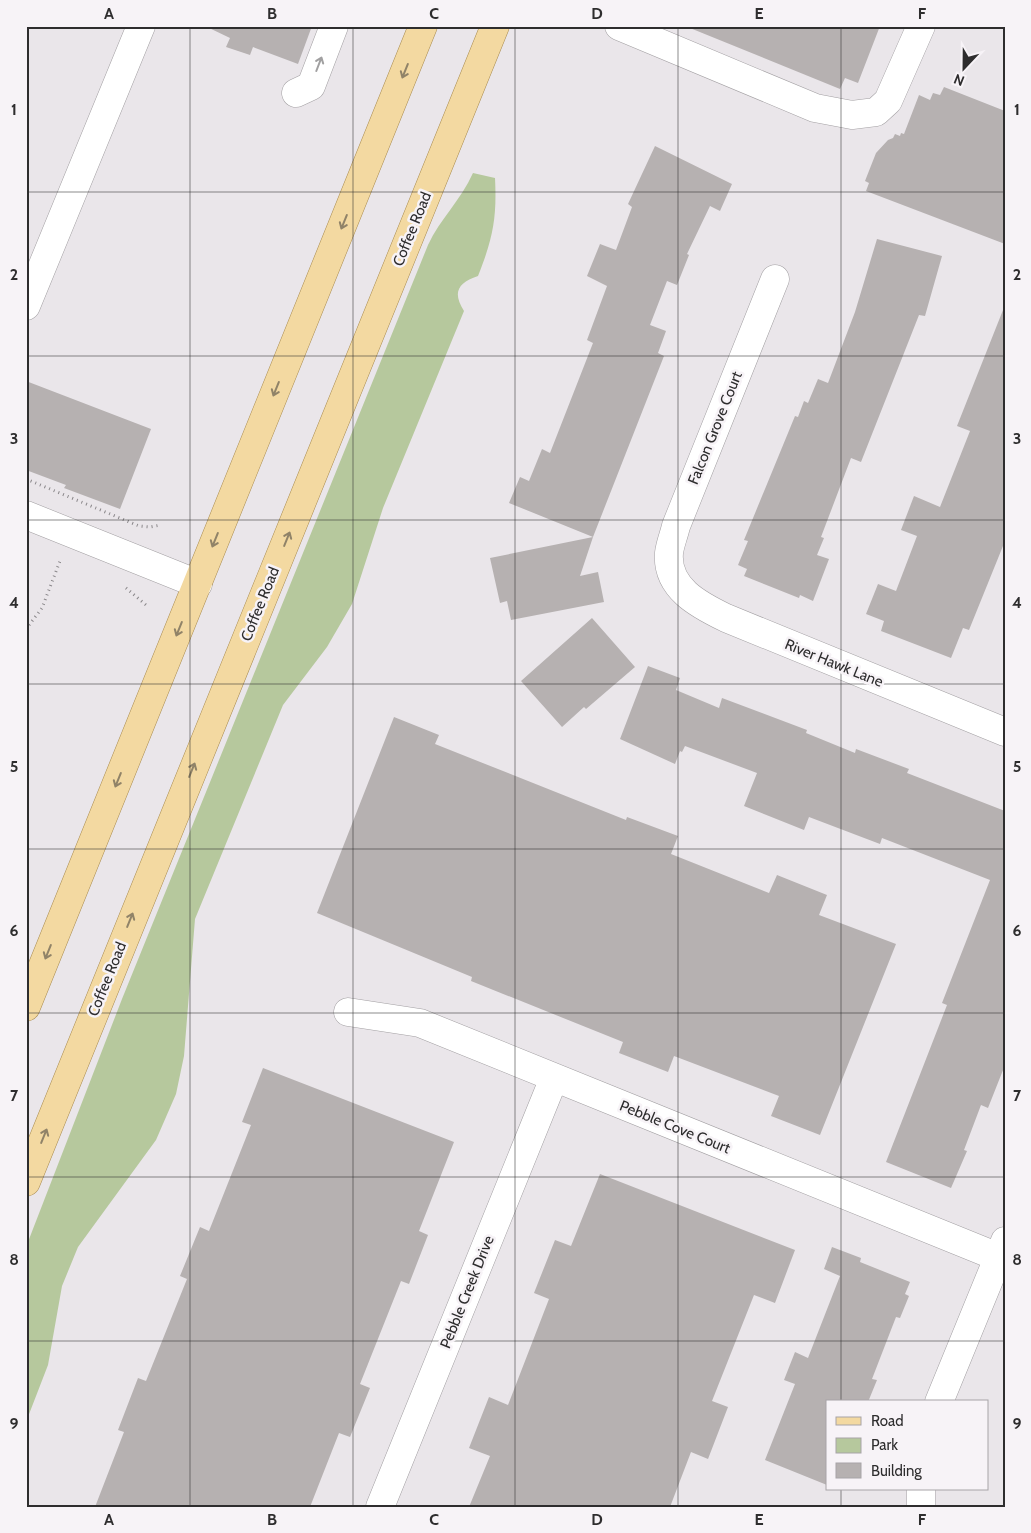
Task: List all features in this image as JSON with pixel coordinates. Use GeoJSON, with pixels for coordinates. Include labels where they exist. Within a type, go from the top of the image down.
{"type":"FeatureCollection","features":[{"type":"Feature","properties":{"kind":"main road"},"geometry":{"type":"LineString","coordinates":[[26,1006],[423,26]]}},
{"type":"Feature","properties":{"kind":"main road","name":"Coffee Road"},"geometry":{"type":"LineString","coordinates":[[26,1182],[495,26]]}},
{"type":"Feature","properties":{"kind":"street"},"geometry":{"type":"LineString","coordinates":[[26,306],[141,26]]}},
{"type":"Feature","properties":{"kind":"street"},"geometry":{"type":"LineString","coordinates":[[296,93],[311,86],[334,26]]}},
{"type":"Feature","properties":{"kind":"street"},"geometry":{"type":"LineString","coordinates":[[619,26],[815,108],[852,115],[876,112],[888,101],[920,26]]}},
{"type":"Feature","properties":{"kind":"street","name":"Falcon Grove Court"},"geometry":{"type":"LineString","coordinates":[[674,579],[669,554],[676,526],[775,279]]}},
{"type":"Feature","properties":{"kind":"street"},"geometry":{"type":"LineString","coordinates":[[26,515],[198,584]]}},
{"type":"Feature","properties":{"kind":"street","name":"River Hawk Lane"},"geometry":{"type":"LineString","coordinates":[[674,579],[694,602],[726,618],[1003,726]]}},
{"type":"Feature","properties":{"kind":"street","name":"Pebble Cove Court"},"geometry":{"type":"LineString","coordinates":[[348,1012],[420,1023],[554,1078],[1001,1249]]}},
{"type":"Feature","properties":{"kind":"street","name":"Pebble Creek Drive"},"geometry":{"type":"LineString","coordinates":[[380,1507],[554,1078]]}},
{"type":"Feature","properties":{"kind":"street"},"geometry":{"type":"LineString","coordinates":[[940,1400],[1001,1249]]}},
{"type":"Feature","properties":{"kind":"street"},"geometry":{"type":"LineString","coordinates":[[921,1490],[921,1507]]}},
{"type":"Feature","properties":{"kind":"path"},"geometry":{"type":"LineString","coordinates":[[26,479],[139,526],[150,528],[161,525]]}},
{"type":"Feature","properties":{"kind":"path"},"geometry":{"type":"LineString","coordinates":[[26,629],[42,608],[60,561]]}},
{"type":"Feature","properties":{"kind":"green space"},"geometry":{"type":"Polygon","coordinates":[[[473,173],[495,178],[493,228],[483,263],[478,276],[466,282],[459,289],[458,298],[464,311],[383,508],[352,604],[327,647],[283,705],[195,919],[184,1056],[176,1094],[156,1140],[78,1247],[62,1286],[48,1365],[26,1422],[26,1247],[122,999],[428,245],[438,227],[463,192],[473,173]]]}},
{"type":"Feature","properties":{"kind":"building"},"geometry":{"type":"Polygon","coordinates":[[[205,26],[312,26],[298,64],[253,47],[250,55],[226,47],[230,38],[205,26]]]}},
{"type":"Feature","properties":{"kind":"building"},"geometry":{"type":"Polygon","coordinates":[[[685,26],[880,26],[858,83],[845,78],[840,89],[685,26]]]}},
{"type":"Feature","properties":{"kind":"building"},"geometry":{"type":"Polygon","coordinates":[[[944,87],[1005,111],[1005,244],[866,191],[869,183],[865,181],[876,153],[895,134],[900,136],[901,133],[904,134],[919,95],[930,100],[933,93],[940,95],[944,87]]]}},
{"type":"Feature","properties":{"kind":"building"},"geometry":{"type":"Polygon","coordinates":[[[655,146],[732,184],[720,211],[710,206],[687,254],[689,255],[677,285],[667,281],[650,325],[666,331],[658,353],[664,356],[593,537],[509,503],[520,477],[529,481],[542,449],[550,453],[593,343],[587,340],[607,286],[587,276],[600,244],[616,250],[632,207],[628,204],[655,146]]]}},
{"type":"Feature","properties":{"kind":"building"},"geometry":{"type":"Polygon","coordinates":[[[877,239],[942,256],[925,316],[919,315],[861,462],[851,458],[821,537],[824,538],[817,555],[829,559],[813,601],[800,595],[799,598],[744,576],[747,569],[738,565],[748,541],[744,540],[795,416],[798,417],[804,401],[808,403],[818,379],[828,383],[855,312],[877,239]]]}},
{"type":"Feature","properties":{"kind":"building"},"geometry":{"type":"Polygon","coordinates":[[[1003,310],[1005,541],[969,630],[963,628],[951,658],[881,631],[884,621],[866,614],[878,584],[896,591],[917,536],[901,530],[914,496],[940,507],[970,431],[957,426],[1003,310]]]}},
{"type":"Feature","properties":{"kind":"building"},"geometry":{"type":"Polygon","coordinates":[[[26,381],[151,429],[120,509],[64,488],[66,485],[26,470],[26,381]]]}},
{"type":"Feature","properties":{"kind":"building"},"geometry":{"type":"Polygon","coordinates":[[[593,537],[580,576],[598,572],[604,602],[511,620],[507,601],[500,603],[490,558],[593,537]]]}},
{"type":"Feature","properties":{"kind":"building"},"geometry":{"type":"Polygon","coordinates":[[[592,618],[635,667],[562,727],[521,681],[592,618]]]}},
{"type":"Feature","properties":{"kind":"building"},"geometry":{"type":"Polygon","coordinates":[[[648,666],[680,678],[676,690],[719,708],[722,698],[807,730],[806,733],[855,753],[856,749],[909,769],[907,773],[1005,811],[1005,1065],[988,1108],[981,1105],[964,1150],[967,1151],[951,1188],[886,1162],[947,1005],[942,1003],[990,880],[882,838],[880,844],[809,817],[804,830],[744,806],[757,773],[685,746],[682,752],[680,751],[675,764],[620,739],[648,666]]]}},
{"type":"Feature","properties":{"kind":"building"},"geometry":{"type":"Polygon","coordinates":[[[394,717],[439,735],[435,744],[626,820],[627,817],[678,836],[671,854],[769,893],[777,875],[827,895],[819,915],[896,944],[820,1135],[771,1116],[779,1096],[674,1056],[668,1072],[619,1053],[623,1042],[471,981],[472,977],[317,913],[394,717]]]}},
{"type":"Feature","properties":{"kind":"building"},"geometry":{"type":"Polygon","coordinates":[[[263,1068],[454,1142],[419,1231],[428,1235],[409,1284],[401,1281],[360,1384],[370,1388],[350,1437],[339,1433],[310,1507],[95,1507],[124,1432],[118,1430],[138,1378],[146,1381],[187,1279],[180,1276],[200,1227],[209,1231],[251,1125],[242,1122],[263,1068]]]}},
{"type":"Feature","properties":{"kind":"building"},"geometry":{"type":"Polygon","coordinates":[[[600,1174],[795,1250],[775,1303],[754,1295],[712,1401],[728,1407],[708,1459],[691,1452],[670,1507],[469,1507],[490,1456],[469,1448],[489,1397],[508,1405],[549,1299],[534,1293],[555,1240],[571,1246],[600,1174]]]}},
{"type":"Feature","properties":{"kind":"building"},"geometry":{"type":"Polygon","coordinates":[[[832,1247],[861,1258],[860,1262],[910,1282],[905,1294],[909,1296],[900,1318],[896,1317],[872,1379],[877,1380],[869,1400],[826,1400],[826,1485],[765,1460],[795,1384],[784,1380],[795,1352],[808,1358],[840,1276],[824,1269],[832,1247]]]}}]}
